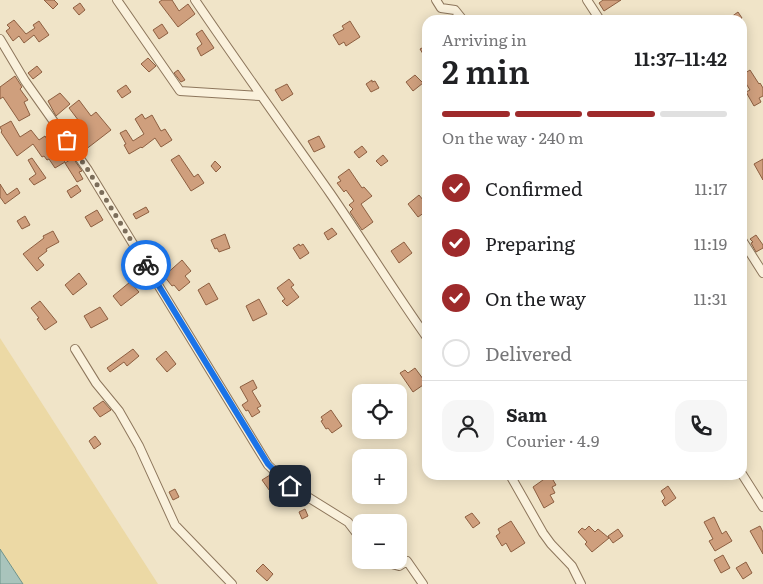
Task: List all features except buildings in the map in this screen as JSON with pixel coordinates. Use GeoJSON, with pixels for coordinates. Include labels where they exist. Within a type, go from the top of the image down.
{"type":"FeatureCollection","features":[{"type":"Feature","properties":{"kind":"street"},"geometry":{"type":"LineString","coordinates":[[117,0],[180,91],[260,96]]}},
{"type":"Feature","properties":{"kind":"street"},"geometry":{"type":"LineString","coordinates":[[195,0],[260,96],[331,194],[392,289],[422,331]]}},
{"type":"Feature","properties":{"kind":"street"},"geometry":{"type":"LineString","coordinates":[[436,0],[441,8],[455,10],[459,15]]}},
{"type":"Feature","properties":{"kind":"street"},"geometry":{"type":"LineString","coordinates":[[587,0],[597,15]]}},
{"type":"Feature","properties":{"kind":"street"},"geometry":{"type":"LineString","coordinates":[[0,39],[25,81],[88,170],[268,464],[290,486],[348,522],[352,527]]}},
{"type":"Feature","properties":{"kind":"street"},"geometry":{"type":"LineString","coordinates":[[747,248],[763,273]]}},
{"type":"Feature","properties":{"kind":"street"},"geometry":{"type":"LineString","coordinates":[[75,349],[139,446],[176,525],[232,584]]}},
{"type":"Feature","properties":{"kind":"street"},"geometry":{"type":"LineString","coordinates":[[513,480],[543,533],[572,566],[581,584]]}},
{"type":"Feature","properties":{"kind":"street"},"geometry":{"type":"LineString","coordinates":[[746,480],[763,507]]}},
{"type":"Feature","properties":{"kind":"street"},"geometry":{"type":"LineString","coordinates":[[407,561],[423,584]]}},
{"type":"Feature","properties":{"kind":"sand"},"geometry":{"type":"Polygon","coordinates":[[[0,338],[158,584],[23,584],[0,549],[0,338]]]}},
{"type":"Feature","properties":{"kind":"water"},"geometry":{"type":"Polygon","coordinates":[[[0,549],[23,584],[0,584],[0,549]]]}},
{"type":"Feature","properties":{"kind":"way so far"},"geometry":{"type":"LineString","coordinates":[[67,140],[88,170],[146,265]]}},
{"type":"Feature","properties":{"kind":"route"},"geometry":{"type":"LineString","coordinates":[[146,265],[268,464],[290,486]]}}]}
